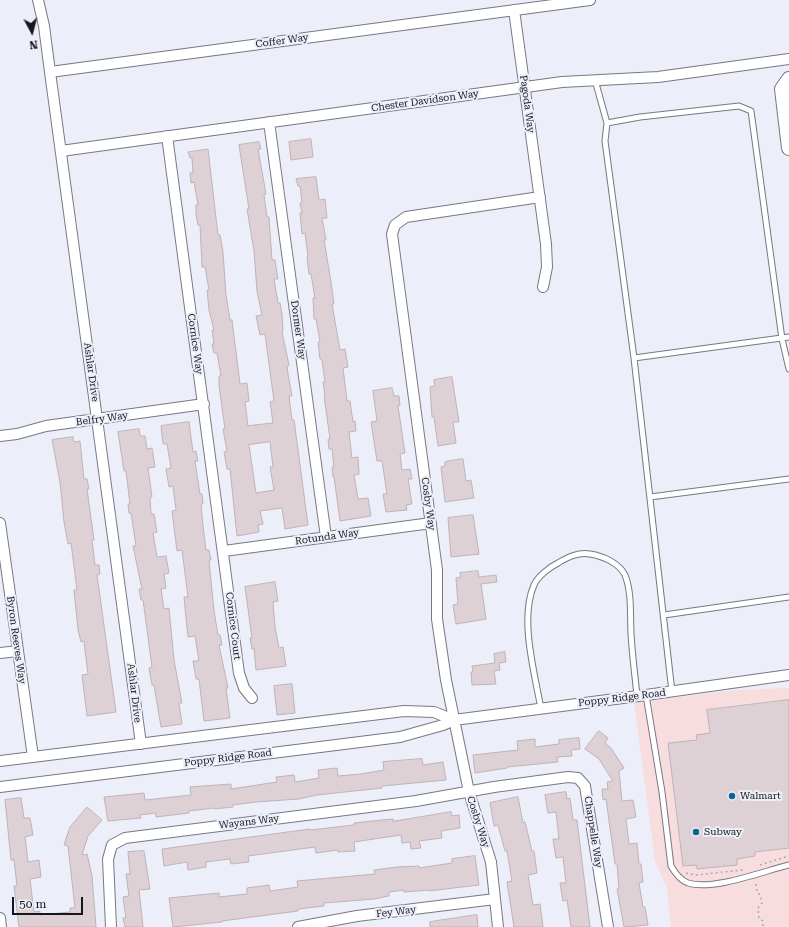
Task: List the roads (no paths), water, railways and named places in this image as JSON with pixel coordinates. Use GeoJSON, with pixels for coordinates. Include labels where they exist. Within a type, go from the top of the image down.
{"type":"FeatureCollection","features":[{"type":"Feature","properties":{"kind":"main road"},"geometry":{"type":"LineString","coordinates":[[789,79],[782,89],[789,148]]}},
{"type":"Feature","properties":{"kind":"street","name":"Ashlar Drive"},"geometry":{"type":"LineString","coordinates":[[38,0],[44,26],[141,744]]}},
{"type":"Feature","properties":{"kind":"street","name":"Coffer Way"},"geometry":{"type":"LineString","coordinates":[[50,72],[590,0]]}},
{"type":"Feature","properties":{"kind":"street","name":"Pagoda Way"},"geometry":{"type":"LineString","coordinates":[[514,10],[547,255],[543,287]]}},
{"type":"Feature","properties":{"kind":"street","name":"Chester Davidson Way"},"geometry":{"type":"LineString","coordinates":[[61,151],[525,87],[595,79],[658,77],[789,59]]}},
{"type":"Feature","properties":{"kind":"street","name":"Dormer Way"},"geometry":{"type":"LineString","coordinates":[[269,122],[326,537]]}},
{"type":"Feature","properties":{"kind":"street","name":"Cornice Way"},"geometry":{"type":"LineString","coordinates":[[166,136],[224,551]]}},
{"type":"Feature","properties":{"kind":"street","name":"Cosby Way"},"geometry":{"type":"LineString","coordinates":[[498,927],[491,862],[469,792],[446,680],[438,628],[438,578],[393,247],[393,229],[398,221],[406,217],[540,198]]}},
{"type":"Feature","properties":{"kind":"street","name":"Belfry Way"},"geometry":{"type":"LineString","coordinates":[[0,436],[17,434],[46,426],[204,404]]}},
{"type":"Feature","properties":{"kind":"street","name":"Byron Reeves Way"},"geometry":{"type":"LineString","coordinates":[[0,523],[32,757]]}},
{"type":"Feature","properties":{"kind":"street","name":"Rotunda Way"},"geometry":{"type":"LineString","coordinates":[[224,551],[431,523]]}},
{"type":"Feature","properties":{"kind":"street","name":"Cornice Court"},"geometry":{"type":"LineString","coordinates":[[224,551],[240,678],[244,688],[252,698]]}},
{"type":"Feature","properties":{"kind":"street"},"geometry":{"type":"LineString","coordinates":[[0,653],[18,651]]}},
{"type":"Feature","properties":{"kind":"street","name":"Poppy Ridge Road"},"geometry":{"type":"LineString","coordinates":[[0,787],[400,737],[443,725],[454,720],[672,692],[789,675]]}},
{"type":"Feature","properties":{"kind":"street","name":"Poppy Ridge Road"},"geometry":{"type":"LineString","coordinates":[[0,762],[404,711],[434,712],[454,720]]}},
{"type":"Feature","properties":{"kind":"street","name":"Chappelle Way"},"geometry":{"type":"LineString","coordinates":[[469,792],[568,777],[578,778],[585,786],[589,804],[608,927]]}},
{"type":"Feature","properties":{"kind":"street","name":"Wayans Way"},"geometry":{"type":"LineString","coordinates":[[111,927],[108,859],[112,845],[124,838],[469,792]]}},
{"type":"Feature","properties":{"kind":"street","name":"Fey Way"},"geometry":{"type":"LineString","coordinates":[[298,927],[358,916],[495,899]]}},
{"type":"Feature","properties":{"kind":"street"},"geometry":{"type":"LineString","coordinates":[[0,918],[1,927]]}},
{"type":"Feature","properties":{"kind":"lane"},"geometry":{"type":"LineString","coordinates":[[595,79],[607,123],[605,141],[634,358],[672,692]]}},
{"type":"Feature","properties":{"kind":"lane"},"geometry":{"type":"LineString","coordinates":[[607,123],[739,106],[751,111],[782,339],[789,369]]}},
{"type":"Feature","properties":{"kind":"lane"},"geometry":{"type":"LineString","coordinates":[[634,358],[789,337]]}},
{"type":"Feature","properties":{"kind":"lane"},"geometry":{"type":"LineString","coordinates":[[650,498],[789,479]]}},
{"type":"Feature","properties":{"kind":"lane"},"geometry":{"type":"LineString","coordinates":[[541,709],[530,641],[528,616],[535,583],[556,564],[580,554],[591,554],[605,558],[617,565],[625,574],[631,607],[633,661],[642,696],[662,792],[671,866],[677,876],[688,882],[698,884],[752,877],[789,864]]}},
{"type":"Feature","properties":{"kind":"lane"},"geometry":{"type":"LineString","coordinates":[[664,615],[789,597]]}},
{"type":"Feature","properties":{"kind":"place","name":"Walmart"},"geometry":{"type":"Point","coordinates":[732,796]}},
{"type":"Feature","properties":{"kind":"place","name":"Subway"},"geometry":{"type":"Point","coordinates":[696,832]}}]}
